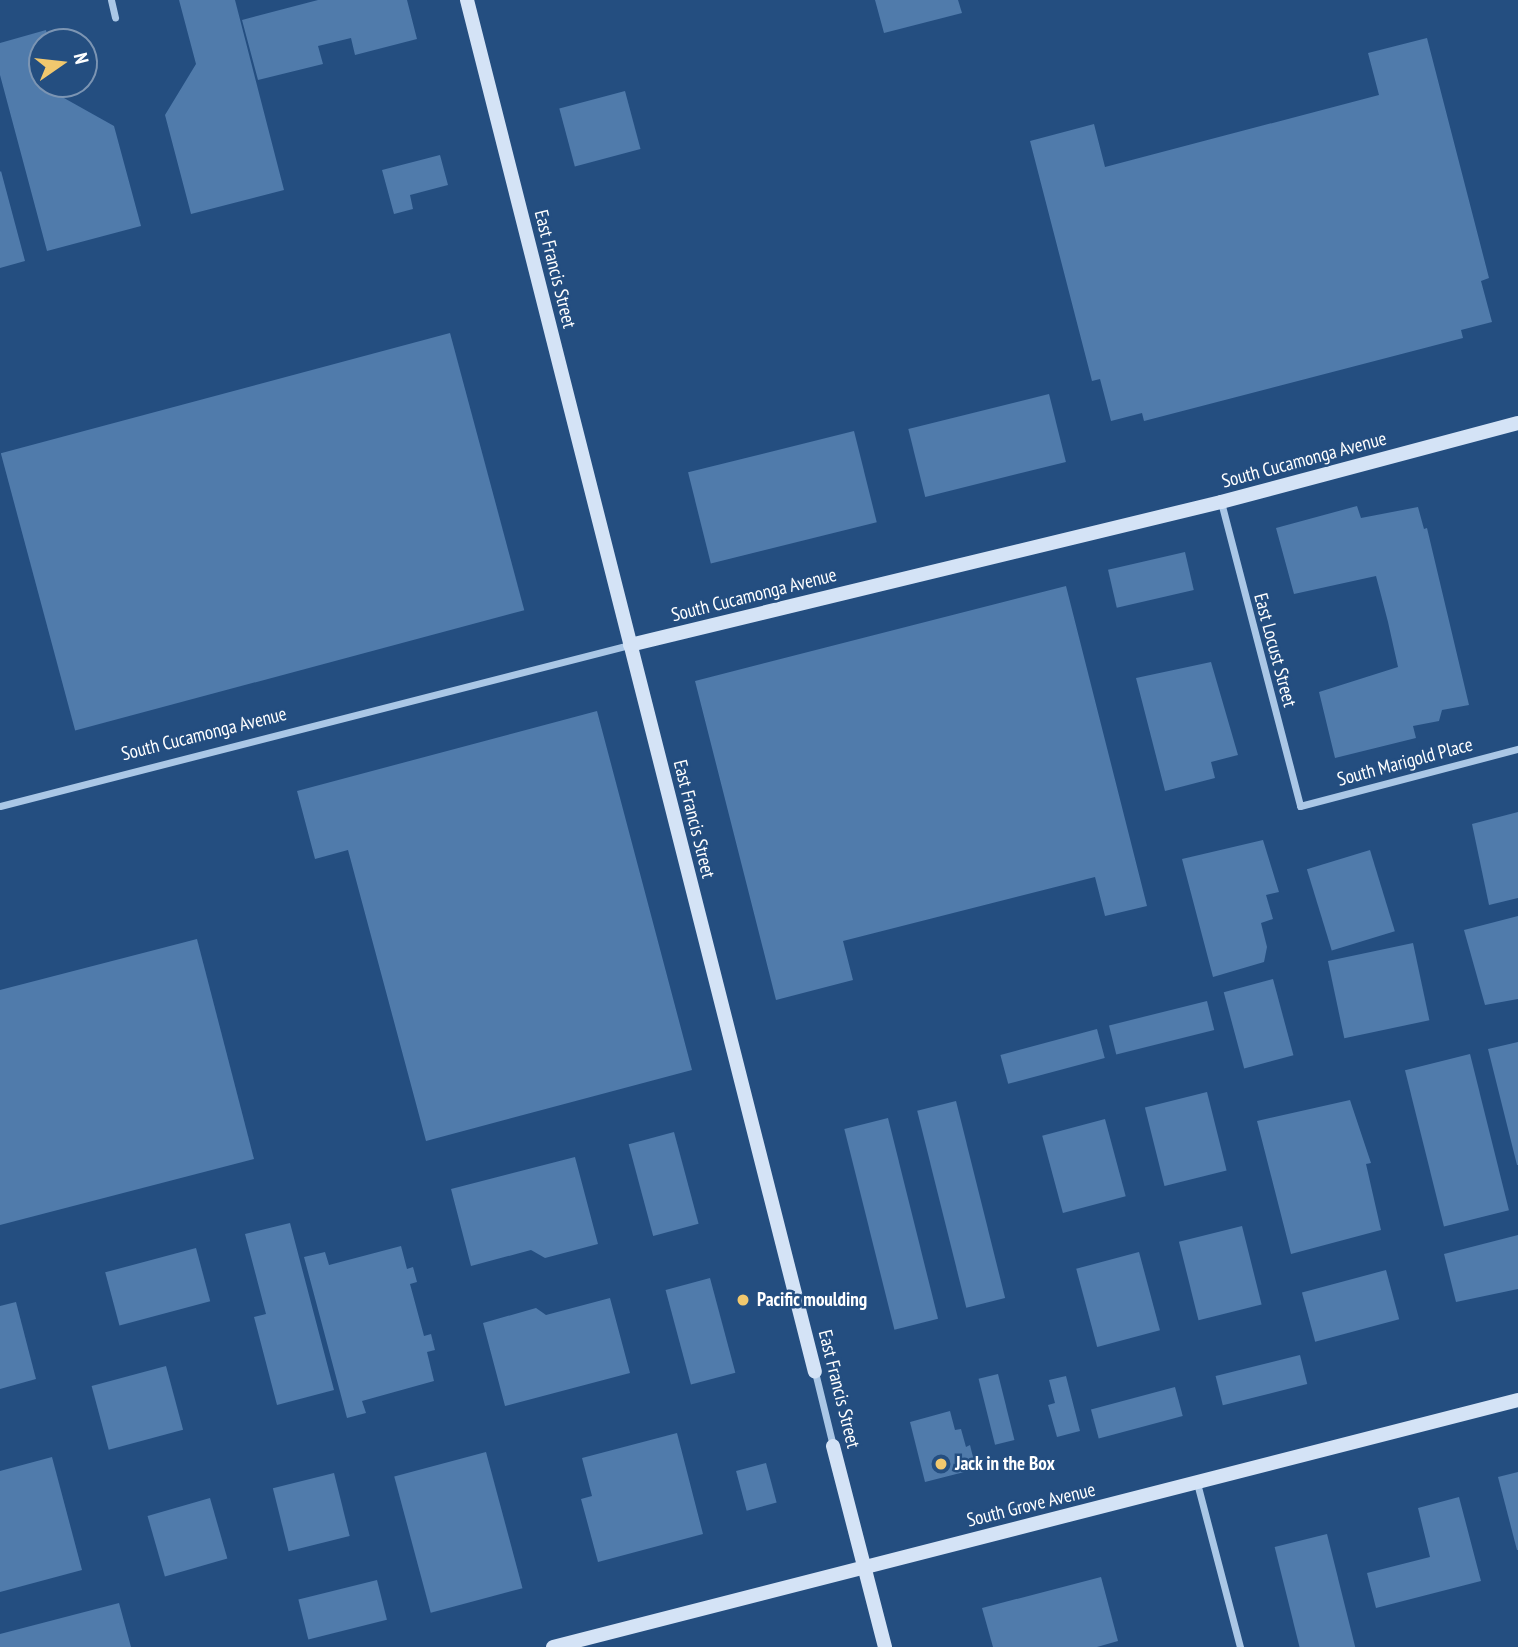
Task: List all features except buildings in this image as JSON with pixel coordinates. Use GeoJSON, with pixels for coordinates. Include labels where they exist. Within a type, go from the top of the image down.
{"type":"FeatureCollection","features":[{"type":"Feature","properties":{"kind":"street"},"geometry":{"type":"LineString","coordinates":[[111,0],[115,18]]}},
{"type":"Feature","properties":{"kind":"street","name":"East Francis Street"},"geometry":{"type":"LineString","coordinates":[[467,0],[885,1647]]}},
{"type":"Feature","properties":{"kind":"street","name":"South Cucamonga Avenue"},"geometry":{"type":"LineString","coordinates":[[0,806],[630,645],[1220,502],[1518,423]]}},
{"type":"Feature","properties":{"kind":"street","name":"East Locust Street"},"geometry":{"type":"LineString","coordinates":[[1220,502],[1300,806]]}},
{"type":"Feature","properties":{"kind":"street","name":"South Marigold Place"},"geometry":{"type":"LineString","coordinates":[[1300,806],[1518,749]]}},
{"type":"Feature","properties":{"kind":"street","name":"South Grove Avenue"},"geometry":{"type":"LineString","coordinates":[[553,1647],[1518,1400]]}},
{"type":"Feature","properties":{"kind":"street"},"geometry":{"type":"LineString","coordinates":[[1197,1483],[1240,1647]]}},
{"type":"Feature","properties":{"kind":"place","name":"Pacific moulding"},"geometry":{"type":"Point","coordinates":[743,1300]}},
{"type":"Feature","properties":{"kind":"place","name":"Jack in the Box"},"geometry":{"type":"Point","coordinates":[941,1464]}}]}
